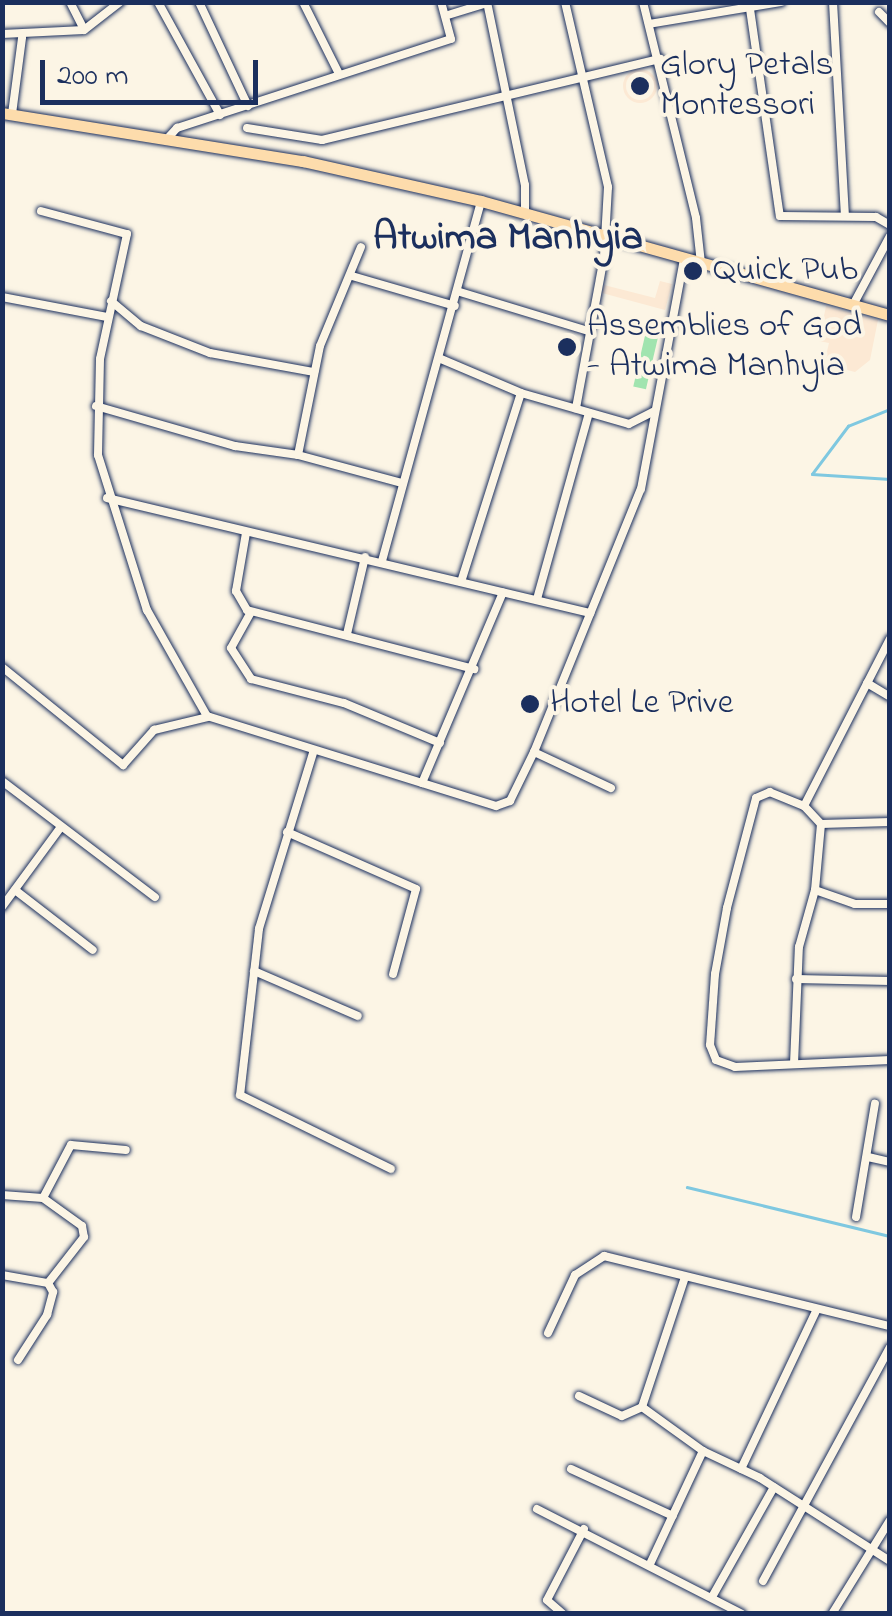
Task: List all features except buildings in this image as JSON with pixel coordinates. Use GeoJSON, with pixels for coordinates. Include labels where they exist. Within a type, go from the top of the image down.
{"type":"FeatureCollection","features":[{"type":"Feature","properties":{"kind":"main road"},"geometry":{"type":"LineString","coordinates":[[7,114],[167,139],[482,201],[890,315]]}},
{"type":"Feature","properties":{"kind":"street"},"geometry":{"type":"LineString","coordinates":[[70,2],[84,30]]}},
{"type":"Feature","properties":{"kind":"street"},"geometry":{"type":"LineString","coordinates":[[2,34],[22,38],[84,30],[120,2]]}},
{"type":"Feature","properties":{"kind":"street"},"geometry":{"type":"LineString","coordinates":[[158,2],[220,115]]}},
{"type":"Feature","properties":{"kind":"street"},"geometry":{"type":"LineString","coordinates":[[198,2],[248,106]]}},
{"type":"Feature","properties":{"kind":"street"},"geometry":{"type":"LineString","coordinates":[[315,2],[304,5],[339,74]]}},
{"type":"Feature","properties":{"kind":"street"},"geometry":{"type":"LineString","coordinates":[[167,139],[178,128],[451,39],[448,15],[441,2]]}},
{"type":"Feature","properties":{"kind":"street"},"geometry":{"type":"LineString","coordinates":[[564,2],[608,187],[606,238],[576,408]]}},
{"type":"Feature","properties":{"kind":"street"},"geometry":{"type":"LineString","coordinates":[[643,2],[660,59],[701,263]]}},
{"type":"Feature","properties":{"kind":"street"},"geometry":{"type":"LineString","coordinates":[[649,24],[782,2]]}},
{"type":"Feature","properties":{"kind":"street"},"geometry":{"type":"LineString","coordinates":[[834,2],[845,216]]}},
{"type":"Feature","properties":{"kind":"street"},"geometry":{"type":"LineString","coordinates":[[448,15],[488,3],[508,95],[524,214]]}},
{"type":"Feature","properties":{"kind":"street"},"geometry":{"type":"LineString","coordinates":[[750,9],[780,216],[845,216],[890,225]]}},
{"type":"Feature","properties":{"kind":"street"},"geometry":{"type":"LineString","coordinates":[[880,12],[890,23]]}},
{"type":"Feature","properties":{"kind":"street"},"geometry":{"type":"LineString","coordinates":[[7,114],[22,38]]}},
{"type":"Feature","properties":{"kind":"street"},"geometry":{"type":"LineString","coordinates":[[246,128],[322,140],[660,59]]}},
{"type":"Feature","properties":{"kind":"street"},"geometry":{"type":"LineString","coordinates":[[382,560],[460,292],[482,201]]}},
{"type":"Feature","properties":{"kind":"street"},"geometry":{"type":"LineString","coordinates":[[41,211],[128,234],[107,316],[96,406],[107,498],[147,610],[208,717]]}},
{"type":"Feature","properties":{"kind":"street"},"geometry":{"type":"LineString","coordinates":[[853,306],[890,236]]}},
{"type":"Feature","properties":{"kind":"street"},"geometry":{"type":"LineString","coordinates":[[298,455],[327,326],[362,246]]}},
{"type":"Feature","properties":{"kind":"street"},"geometry":{"type":"LineString","coordinates":[[2,667],[123,766],[154,730],[208,717],[313,754],[504,804],[534,752],[648,466],[652,412],[684,258]]}},
{"type":"Feature","properties":{"kind":"street"},"geometry":{"type":"LineString","coordinates":[[352,276],[455,306]]}},
{"type":"Feature","properties":{"kind":"street"},"geometry":{"type":"LineString","coordinates":[[460,292],[588,330]]}},
{"type":"Feature","properties":{"kind":"street"},"geometry":{"type":"LineString","coordinates":[[2,297],[107,316]]}},
{"type":"Feature","properties":{"kind":"street"},"geometry":{"type":"LineString","coordinates":[[111,301],[141,326],[210,353],[314,372]]}},
{"type":"Feature","properties":{"kind":"street"},"geometry":{"type":"LineString","coordinates":[[441,359],[521,393],[628,424],[652,412]]}},
{"type":"Feature","properties":{"kind":"street"},"geometry":{"type":"LineString","coordinates":[[461,582],[521,393]]}},
{"type":"Feature","properties":{"kind":"street"},"geometry":{"type":"LineString","coordinates":[[96,406],[235,446],[298,455],[402,483]]}},
{"type":"Feature","properties":{"kind":"street"},"geometry":{"type":"LineString","coordinates":[[536,599],[588,413]]}},
{"type":"Feature","properties":{"kind":"street"},"geometry":{"type":"LineString","coordinates":[[107,498],[246,534],[382,560],[590,612]]}},
{"type":"Feature","properties":{"kind":"street"},"geometry":{"type":"LineString","coordinates":[[246,534],[236,590],[250,612],[474,669]]}},
{"type":"Feature","properties":{"kind":"street"},"geometry":{"type":"LineString","coordinates":[[348,634],[364,557]]}},
{"type":"Feature","properties":{"kind":"street"},"geometry":{"type":"LineString","coordinates":[[422,783],[504,592]]}},
{"type":"Feature","properties":{"kind":"street"},"geometry":{"type":"LineString","coordinates":[[250,612],[231,648],[251,679],[329,698],[440,743]]}},
{"type":"Feature","properties":{"kind":"street"},"geometry":{"type":"LineString","coordinates":[[804,806],[890,639]]}},
{"type":"Feature","properties":{"kind":"street"},"geometry":{"type":"LineString","coordinates":[[867,683],[890,697]]}},
{"type":"Feature","properties":{"kind":"street"},"geometry":{"type":"LineString","coordinates":[[534,752],[611,788]]}},
{"type":"Feature","properties":{"kind":"street"},"geometry":{"type":"LineString","coordinates":[[313,754],[287,832],[254,971],[242,1099],[391,1169]]}},
{"type":"Feature","properties":{"kind":"street"},"geometry":{"type":"LineString","coordinates":[[2,781],[156,897]]}},
{"type":"Feature","properties":{"kind":"street"},"geometry":{"type":"LineString","coordinates":[[794,1064],[796,979],[815,890],[820,824],[804,806],[770,792],[756,798],[726,908],[710,1046],[716,1060],[735,1067],[890,1060]]}},
{"type":"Feature","properties":{"kind":"street"},"geometry":{"type":"LineString","coordinates":[[820,824],[890,822]]}},
{"type":"Feature","properties":{"kind":"street"},"geometry":{"type":"LineString","coordinates":[[2,907],[60,828]]}},
{"type":"Feature","properties":{"kind":"street"},"geometry":{"type":"LineString","coordinates":[[287,832],[416,889],[393,974]]}},
{"type":"Feature","properties":{"kind":"street"},"geometry":{"type":"LineString","coordinates":[[14,890],[92,950]]}},
{"type":"Feature","properties":{"kind":"street"},"geometry":{"type":"LineString","coordinates":[[815,890],[855,904],[890,904]]}},
{"type":"Feature","properties":{"kind":"street"},"geometry":{"type":"LineString","coordinates":[[254,971],[358,1016]]}},
{"type":"Feature","properties":{"kind":"street"},"geometry":{"type":"LineString","coordinates":[[796,979],[890,981]]}},
{"type":"Feature","properties":{"kind":"street"},"geometry":{"type":"LineString","coordinates":[[856,1217],[875,1104]]}},
{"type":"Feature","properties":{"kind":"street"},"geometry":{"type":"LineString","coordinates":[[43,1198],[71,1145],[126,1150]]}},
{"type":"Feature","properties":{"kind":"street"},"geometry":{"type":"LineString","coordinates":[[868,1157],[890,1162]]}},
{"type":"Feature","properties":{"kind":"street"},"geometry":{"type":"LineString","coordinates":[[2,1195],[43,1198],[68,1210],[84,1237],[48,1283]]}},
{"type":"Feature","properties":{"kind":"street"},"geometry":{"type":"LineString","coordinates":[[548,1333],[575,1275],[592,1260],[604,1256],[890,1326]]}},
{"type":"Feature","properties":{"kind":"street"},"geometry":{"type":"LineString","coordinates":[[2,1274],[48,1283],[53,1292],[47,1315],[18,1360]]}},
{"type":"Feature","properties":{"kind":"street"},"geometry":{"type":"LineString","coordinates":[[579,1396],[622,1416],[642,1407],[685,1277]]}},
{"type":"Feature","properties":{"kind":"street"},"geometry":{"type":"LineString","coordinates":[[741,1469],[817,1309]]}},
{"type":"Feature","properties":{"kind":"street"},"geometry":{"type":"LineString","coordinates":[[763,1581],[890,1346]]}},
{"type":"Feature","properties":{"kind":"street"},"geometry":{"type":"LineString","coordinates":[[642,1407],[704,1451],[774,1487],[890,1561]]}},
{"type":"Feature","properties":{"kind":"street"},"geometry":{"type":"LineString","coordinates":[[650,1564],[704,1451]]}},
{"type":"Feature","properties":{"kind":"street"},"geometry":{"type":"LineString","coordinates":[[571,1469],[672,1516]]}},
{"type":"Feature","properties":{"kind":"street"},"geometry":{"type":"LineString","coordinates":[[712,1597],[774,1487]]}},
{"type":"Feature","properties":{"kind":"street"},"geometry":{"type":"LineString","coordinates":[[537,1508],[737,1612]]}},
{"type":"Feature","properties":{"kind":"street"},"geometry":{"type":"LineString","coordinates":[[832,1614],[890,1520]]}},
{"type":"Feature","properties":{"kind":"street"},"geometry":{"type":"LineString","coordinates":[[563,1614],[547,1600],[584,1530]]}},
{"type":"Feature","properties":{"kind":"shaded area","name":"Glory Petals Montessori"},"geometry":{"type":"Polygon","coordinates":[[[640,69],[652,74],[657,86],[652,98],[640,103],[628,98],[623,86],[628,74],[640,69]]]}},
{"type":"Feature","properties":{"kind":"shaded area"},"geometry":{"type":"Polygon","coordinates":[[[660,281],[672,284],[665,310],[602,293],[604,285],[655,298],[660,281]]]}},
{"type":"Feature","properties":{"kind":"shaded area"},"geometry":{"type":"Polygon","coordinates":[[[826,306],[878,320],[870,360],[855,372],[824,364],[829,343],[819,341],[826,306]]]}},
{"type":"Feature","properties":{"kind":"green space"},"geometry":{"type":"Polygon","coordinates":[[[647,327],[660,330],[646,389],[633,386],[647,327]]]}},
{"type":"Feature","properties":{"kind":"waterway"},"geometry":{"type":"LineString","coordinates":[[812,474],[848,426],[890,409]]}},
{"type":"Feature","properties":{"kind":"waterway"},"geometry":{"type":"LineString","coordinates":[[812,474],[890,479]]}},
{"type":"Feature","properties":{"kind":"waterway"},"geometry":{"type":"LineString","coordinates":[[687,1187],[890,1236]]}},
{"type":"Feature","properties":{"kind":"place","name":"Glory Petals Montessori"},"geometry":{"type":"Point","coordinates":[640,86]}},
{"type":"Feature","properties":{"kind":"place","name":"Quick Pub"},"geometry":{"type":"Point","coordinates":[693,271]}},
{"type":"Feature","properties":{"kind":"place","name":"Assemblies of God - Atwima Manhyia"},"geometry":{"type":"Point","coordinates":[567,347]}},
{"type":"Feature","properties":{"kind":"place","name":"Hotel Le Prive"},"geometry":{"type":"Point","coordinates":[530,704]}},
{"type":"Feature","properties":{"kind":"district","name":"Atwima Manhyia"},"geometry":{"type":"Point","coordinates":[508,239]}}]}
